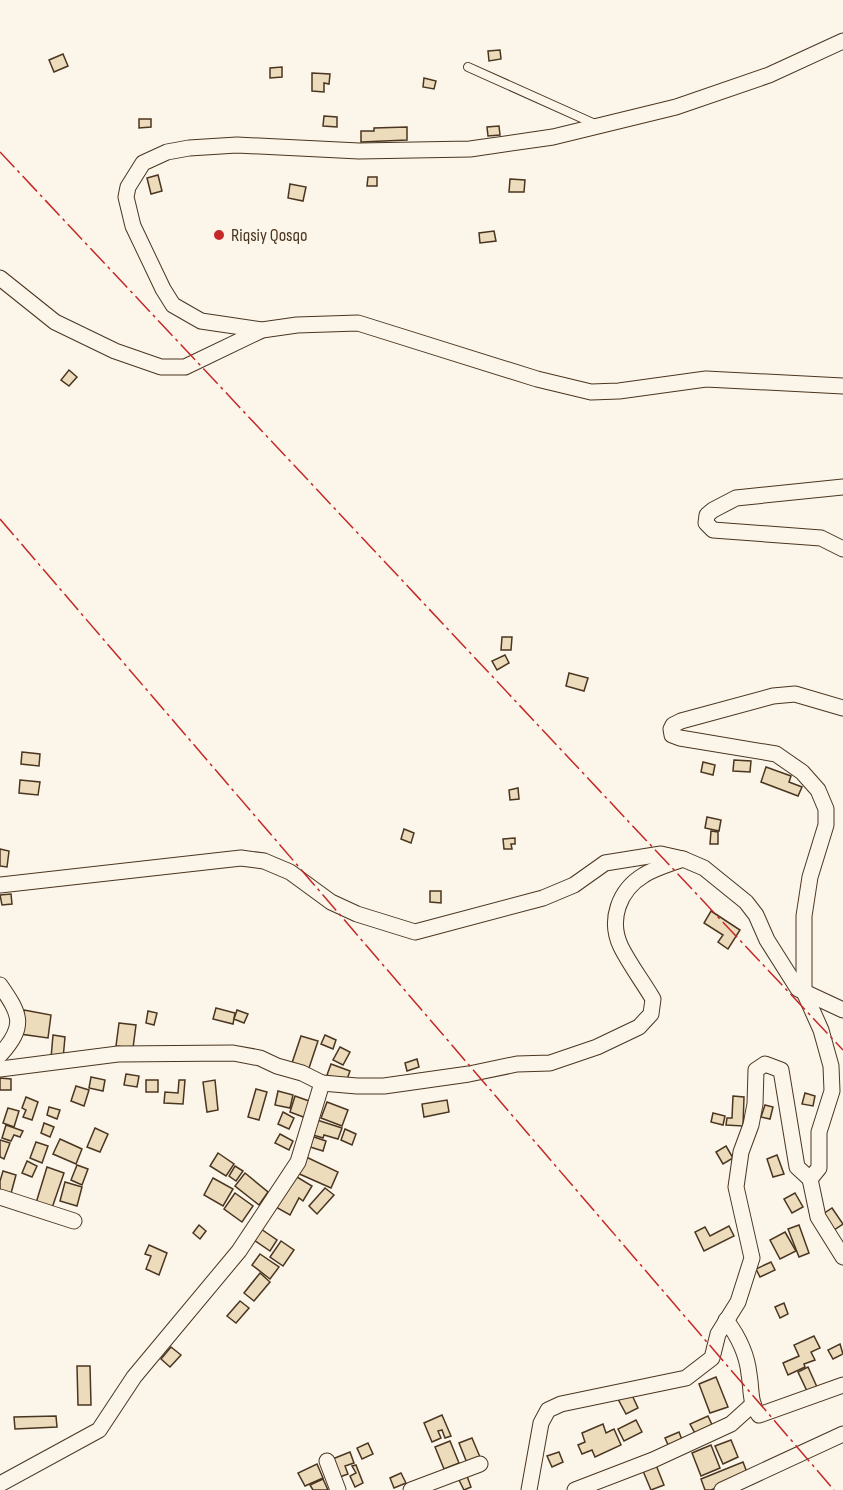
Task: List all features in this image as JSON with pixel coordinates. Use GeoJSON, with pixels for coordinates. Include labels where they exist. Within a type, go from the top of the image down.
{"type":"FeatureCollection","features":[{"type":"Feature","properties":{"kind":"street"},"geometry":{"type":"LineString","coordinates":[[843,42],[759,79],[676,107],[554,137],[470,149],[359,150],[213,145],[167,152],[143,163],[128,187],[126,197],[133,225],[153,270],[173,305],[201,321],[262,330],[297,325],[358,323],[537,379],[591,392],[619,391],[706,379],[843,386]]}},
{"type":"Feature","properties":{"kind":"street"},"geometry":{"type":"LineString","coordinates":[[0,278],[55,322],[115,351],[161,367],[186,368],[262,330]]}},
{"type":"Feature","properties":{"kind":"street"},"geometry":{"type":"LineString","coordinates":[[843,487],[736,498],[707,515],[706,523],[712,530],[821,538],[843,549]]}},
{"type":"Feature","properties":{"kind":"street"},"geometry":{"type":"LineString","coordinates":[[810,1179],[819,1168],[819,1132],[832,1091],[831,1066],[821,1030],[804,992],[804,916],[810,877],[826,825],[826,809],[818,790],[802,772],[776,754],[680,738],[672,735],[671,729],[673,725],[681,721],[773,696],[795,694],[843,708]]}},
{"type":"Feature","properties":{"kind":"street"},"geometry":{"type":"LineString","coordinates":[[0,885],[241,858],[264,861],[290,872],[331,902],[357,914],[416,932],[543,898],[574,885],[605,863],[661,854],[683,859],[704,868],[746,902],[756,915],[767,940],[798,989],[843,1010]]}},
{"type":"Feature","properties":{"kind":"street"},"geometry":{"type":"LineString","coordinates":[[0,1069],[118,1054],[233,1053],[260,1058],[322,1083],[384,1086],[469,1074],[517,1064],[550,1063],[597,1047],[639,1028],[651,1014],[653,999],[620,946],[616,921],[618,904],[625,891],[644,875],[683,859]]}},
{"type":"Feature","properties":{"kind":"street"},"geometry":{"type":"LineString","coordinates":[[0,986],[18,1014],[18,1027],[13,1040],[0,1055]]}},
{"type":"Feature","properties":{"kind":"street"},"geometry":{"type":"LineString","coordinates":[[529,1490],[541,1423],[548,1410],[561,1404],[686,1378],[712,1358],[718,1334],[738,1302],[752,1258],[736,1187],[741,1152],[751,1125],[755,1104],[756,1070],[765,1064],[781,1070],[797,1167],[810,1179],[818,1217],[843,1257]]}},
{"type":"Feature","properties":{"kind":"street"},"geometry":{"type":"LineString","coordinates":[[0,1484],[99,1430],[134,1377],[239,1251],[291,1172],[298,1161],[322,1083]]}},
{"type":"Feature","properties":{"kind":"street"},"geometry":{"type":"LineString","coordinates":[[0,1197],[74,1221]]}},
{"type":"Feature","properties":{"kind":"street"},"geometry":{"type":"LineString","coordinates":[[726,1320],[739,1338],[749,1372],[752,1405],[759,1415],[843,1385]]}},
{"type":"Feature","properties":{"kind":"street"},"geometry":{"type":"LineString","coordinates":[[575,1490],[654,1460],[731,1424],[752,1405]]}},
{"type":"Feature","properties":{"kind":"street"},"geometry":{"type":"LineString","coordinates":[[722,1490],[843,1434]]}},
{"type":"Feature","properties":{"kind":"street"},"geometry":{"type":"LineString","coordinates":[[327,1461],[338,1490]]}},
{"type":"Feature","properties":{"kind":"street"},"geometry":{"type":"LineString","coordinates":[[411,1490],[480,1464]]}},
{"type":"Feature","properties":{"kind":"lane"},"geometry":{"type":"LineString","coordinates":[[468,67],[599,126]]}},
{"type":"Feature","properties":{"kind":"building"},"geometry":{"type":"Polygon","coordinates":[[[500,50],[501,59],[489,61],[488,51],[500,50]]]}},
{"type":"Feature","properties":{"kind":"building"},"geometry":{"type":"Polygon","coordinates":[[[63,54],[68,66],[54,72],[49,60],[63,54]]]}},
{"type":"Feature","properties":{"kind":"building"},"geometry":{"type":"Polygon","coordinates":[[[282,67],[282,77],[270,78],[270,68],[282,67]]]}},
{"type":"Feature","properties":{"kind":"building"},"geometry":{"type":"Polygon","coordinates":[[[312,73],[330,74],[329,84],[324,83],[324,92],[312,91],[312,73]]]}},
{"type":"Feature","properties":{"kind":"building"},"geometry":{"type":"Polygon","coordinates":[[[424,78],[436,81],[434,89],[423,87],[424,78]]]}},
{"type":"Feature","properties":{"kind":"building"},"geometry":{"type":"Polygon","coordinates":[[[324,116],[337,117],[337,127],[323,126],[324,116]]]}},
{"type":"Feature","properties":{"kind":"building"},"geometry":{"type":"Polygon","coordinates":[[[139,119],[151,119],[151,127],[139,128],[139,119]]]}},
{"type":"Feature","properties":{"kind":"building"},"geometry":{"type":"Polygon","coordinates":[[[499,126],[500,135],[488,136],[487,127],[499,126]]]}},
{"type":"Feature","properties":{"kind":"building"},"geometry":{"type":"Polygon","coordinates":[[[407,127],[407,140],[361,142],[361,131],[374,131],[374,128],[407,127]]]}},
{"type":"Feature","properties":{"kind":"building"},"geometry":{"type":"Polygon","coordinates":[[[158,175],[162,191],[151,194],[147,178],[158,175]]]}},
{"type":"Feature","properties":{"kind":"building"},"geometry":{"type":"Polygon","coordinates":[[[368,177],[377,177],[377,186],[367,186],[368,177]]]}},
{"type":"Feature","properties":{"kind":"building"},"geometry":{"type":"Polygon","coordinates":[[[510,179],[525,180],[524,192],[509,192],[510,179]]]}},
{"type":"Feature","properties":{"kind":"building"},"geometry":{"type":"Polygon","coordinates":[[[290,184],[306,187],[303,201],[288,198],[290,184]]]}},
{"type":"Feature","properties":{"kind":"building"},"geometry":{"type":"Polygon","coordinates":[[[494,231],[496,241],[480,243],[479,233],[494,231]]]}},
{"type":"Feature","properties":{"kind":"building"},"geometry":{"type":"Polygon","coordinates":[[[69,370],[77,377],[69,386],[61,380],[69,370]]]}},
{"type":"Feature","properties":{"kind":"building"},"geometry":{"type":"Polygon","coordinates":[[[502,637],[512,637],[511,650],[501,650],[502,637]]]}},
{"type":"Feature","properties":{"kind":"building"},"geometry":{"type":"Polygon","coordinates":[[[505,655],[509,663],[497,670],[492,661],[505,655]]]}},
{"type":"Feature","properties":{"kind":"building"},"geometry":{"type":"Polygon","coordinates":[[[569,673],[588,678],[584,691],[566,686],[569,673]]]}},
{"type":"Feature","properties":{"kind":"building"},"geometry":{"type":"Polygon","coordinates":[[[22,752],[40,754],[39,766],[21,764],[22,752]]]}},
{"type":"Feature","properties":{"kind":"building"},"geometry":{"type":"Polygon","coordinates":[[[734,760],[751,761],[750,772],[733,771],[734,760]]]}},
{"type":"Feature","properties":{"kind":"building"},"geometry":{"type":"Polygon","coordinates":[[[703,762],[715,765],[713,775],[701,772],[703,762]]]}},
{"type":"Feature","properties":{"kind":"building"},"geometry":{"type":"Polygon","coordinates":[[[766,767],[791,776],[789,782],[802,787],[798,796],[761,782],[766,767]]]}},
{"type":"Feature","properties":{"kind":"building"},"geometry":{"type":"Polygon","coordinates":[[[20,780],[40,782],[38,795],[19,793],[20,780]]]}},
{"type":"Feature","properties":{"kind":"building"},"geometry":{"type":"Polygon","coordinates":[[[518,788],[519,799],[510,800],[509,790],[518,788]]]}},
{"type":"Feature","properties":{"kind":"building"},"geometry":{"type":"Polygon","coordinates":[[[707,817],[721,820],[719,831],[705,828],[707,817]]]}},
{"type":"Feature","properties":{"kind":"building"},"geometry":{"type":"Polygon","coordinates":[[[404,829],[414,833],[411,843],[401,839],[404,829]]]}},
{"type":"Feature","properties":{"kind":"building"},"geometry":{"type":"Polygon","coordinates":[[[711,831],[718,832],[718,844],[710,844],[711,831]]]}},
{"type":"Feature","properties":{"kind":"building"},"geometry":{"type":"Polygon","coordinates":[[[515,838],[515,844],[511,844],[512,849],[504,849],[503,839],[515,838]]]}},
{"type":"Feature","properties":{"kind":"building"},"geometry":{"type":"Polygon","coordinates":[[[0,849],[9,851],[7,867],[0,866],[0,849]]]}},
{"type":"Feature","properties":{"kind":"building"},"geometry":{"type":"Polygon","coordinates":[[[430,891],[441,891],[441,903],[430,902],[430,891]]]}},
{"type":"Feature","properties":{"kind":"building"},"geometry":{"type":"Polygon","coordinates":[[[11,894],[12,904],[2,905],[0,895],[11,894]]]}},
{"type":"Feature","properties":{"kind":"building"},"geometry":{"type":"Polygon","coordinates":[[[711,911],[740,930],[728,949],[718,942],[723,935],[704,923],[711,911]]]}},
{"type":"Feature","properties":{"kind":"building"},"geometry":{"type":"Polygon","coordinates":[[[216,1008],[235,1013],[233,1024],[213,1019],[216,1008]]]}},
{"type":"Feature","properties":{"kind":"building"},"geometry":{"type":"Polygon","coordinates":[[[24,1010],[51,1015],[48,1038],[20,1034],[24,1010]]]}},
{"type":"Feature","properties":{"kind":"building"},"geometry":{"type":"Polygon","coordinates":[[[237,1010],[248,1014],[244,1023],[234,1019],[237,1010]]]}},
{"type":"Feature","properties":{"kind":"building"},"geometry":{"type":"Polygon","coordinates":[[[148,1011],[157,1013],[154,1025],[146,1023],[148,1011]]]}},
{"type":"Feature","properties":{"kind":"building"},"geometry":{"type":"Polygon","coordinates":[[[119,1023],[136,1025],[133,1048],[116,1046],[119,1023]]]}},
{"type":"Feature","properties":{"kind":"building"},"geometry":{"type":"Polygon","coordinates":[[[53,1035],[65,1037],[63,1059],[51,1058],[53,1035]]]}},
{"type":"Feature","properties":{"kind":"building"},"geometry":{"type":"Polygon","coordinates":[[[325,1035],[336,1040],[333,1049],[321,1044],[325,1035]]]}},
{"type":"Feature","properties":{"kind":"building"},"geometry":{"type":"Polygon","coordinates":[[[301,1036],[318,1041],[309,1068],[292,1063],[301,1036]]]}},
{"type":"Feature","properties":{"kind":"building"},"geometry":{"type":"Polygon","coordinates":[[[340,1047],[350,1052],[343,1065],[333,1060],[340,1047]]]}},
{"type":"Feature","properties":{"kind":"building"},"geometry":{"type":"Polygon","coordinates":[[[417,1059],[419,1067],[407,1071],[405,1063],[417,1059]]]}},
{"type":"Feature","properties":{"kind":"building"},"geometry":{"type":"Polygon","coordinates":[[[331,1064],[350,1071],[346,1082],[327,1075],[331,1064]]]}},
{"type":"Feature","properties":{"kind":"building"},"geometry":{"type":"Polygon","coordinates":[[[126,1074],[139,1076],[137,1087],[124,1085],[126,1074]]]}},
{"type":"Feature","properties":{"kind":"building"},"geometry":{"type":"Polygon","coordinates":[[[91,1077],[105,1080],[103,1091],[89,1088],[91,1077]]]}},
{"type":"Feature","properties":{"kind":"building"},"geometry":{"type":"Polygon","coordinates":[[[0,1078],[11,1079],[11,1090],[0,1090],[0,1078]]]}},
{"type":"Feature","properties":{"kind":"building"},"geometry":{"type":"Polygon","coordinates":[[[146,1080],[158,1080],[158,1092],[146,1092],[146,1080]]]}},
{"type":"Feature","properties":{"kind":"building"},"geometry":{"type":"Polygon","coordinates":[[[179,1080],[185,1080],[183,1104],[164,1103],[165,1092],[178,1093],[179,1080]]]}},
{"type":"Feature","properties":{"kind":"building"},"geometry":{"type":"Polygon","coordinates":[[[215,1080],[218,1110],[207,1112],[203,1082],[215,1080]]]}},
{"type":"Feature","properties":{"kind":"building"},"geometry":{"type":"Polygon","coordinates":[[[76,1086],[89,1090],[84,1106],[71,1101],[76,1086]]]}},
{"type":"Feature","properties":{"kind":"building"},"geometry":{"type":"Polygon","coordinates":[[[256,1089],[267,1092],[259,1120],[248,1117],[256,1089]]]}},
{"type":"Feature","properties":{"kind":"building"},"geometry":{"type":"Polygon","coordinates":[[[278,1091],[293,1095],[290,1108],[275,1105],[278,1091]]]}},
{"type":"Feature","properties":{"kind":"building"},"geometry":{"type":"Polygon","coordinates":[[[805,1093],[815,1096],[813,1106],[802,1104],[805,1093]]]}},
{"type":"Feature","properties":{"kind":"building"},"geometry":{"type":"Polygon","coordinates":[[[295,1096],[312,1102],[306,1118],[290,1112],[295,1096]]]}},
{"type":"Feature","properties":{"kind":"building"},"geometry":{"type":"Polygon","coordinates":[[[733,1096],[744,1097],[743,1126],[726,1125],[727,1118],[732,1118],[733,1096]]]}},
{"type":"Feature","properties":{"kind":"building"},"geometry":{"type":"Polygon","coordinates":[[[26,1097],[38,1102],[32,1120],[23,1117],[26,1110],[22,1108],[26,1097]]]}},
{"type":"Feature","properties":{"kind":"building"},"geometry":{"type":"Polygon","coordinates":[[[447,1100],[449,1112],[424,1117],[422,1104],[447,1100]]]}},
{"type":"Feature","properties":{"kind":"building"},"geometry":{"type":"Polygon","coordinates":[[[327,1102],[348,1110],[342,1126],[321,1118],[327,1102]]]}},
{"type":"Feature","properties":{"kind":"building"},"geometry":{"type":"Polygon","coordinates":[[[765,1105],[773,1107],[770,1119],[761,1117],[765,1105]]]}},
{"type":"Feature","properties":{"kind":"building"},"geometry":{"type":"Polygon","coordinates":[[[49,1107],[60,1110],[57,1119],[47,1115],[49,1107]]]}},
{"type":"Feature","properties":{"kind":"building"},"geometry":{"type":"Polygon","coordinates":[[[8,1108],[19,1111],[14,1127],[3,1123],[8,1108]]]}},
{"type":"Feature","properties":{"kind":"building"},"geometry":{"type":"Polygon","coordinates":[[[283,1112],[294,1118],[289,1129],[278,1124],[283,1112]]]}},
{"type":"Feature","properties":{"kind":"building"},"geometry":{"type":"Polygon","coordinates":[[[713,1113],[725,1116],[723,1125],[711,1122],[713,1113]]]}},
{"type":"Feature","properties":{"kind":"building"},"geometry":{"type":"Polygon","coordinates":[[[317,1120],[342,1128],[338,1139],[313,1135],[317,1120]]]}},
{"type":"Feature","properties":{"kind":"building"},"geometry":{"type":"Polygon","coordinates":[[[44,1123],[54,1127],[50,1137],[41,1133],[44,1123]]]}},
{"type":"Feature","properties":{"kind":"building"},"geometry":{"type":"Polygon","coordinates":[[[6,1125],[23,1131],[20,1137],[14,1135],[11,1141],[2,1138],[6,1125]]]}},
{"type":"Feature","properties":{"kind":"building"},"geometry":{"type":"Polygon","coordinates":[[[95,1128],[108,1134],[100,1152],[87,1147],[95,1128]]]}},
{"type":"Feature","properties":{"kind":"building"},"geometry":{"type":"Polygon","coordinates":[[[345,1129],[356,1134],[352,1145],[341,1140],[345,1129]]]}},
{"type":"Feature","properties":{"kind":"building"},"geometry":{"type":"Polygon","coordinates":[[[280,1134],[293,1141],[289,1150],[275,1143],[280,1134]]]}},
{"type":"Feature","properties":{"kind":"building"},"geometry":{"type":"Polygon","coordinates":[[[311,1136],[326,1141],[323,1151],[307,1146],[311,1136]]]}},
{"type":"Feature","properties":{"kind":"building"},"geometry":{"type":"Polygon","coordinates":[[[60,1139],[82,1149],[76,1164],[53,1154],[60,1139]]]}},
{"type":"Feature","properties":{"kind":"building"},"geometry":{"type":"Polygon","coordinates":[[[0,1140],[10,1143],[4,1159],[0,1157],[0,1140]]]}},
{"type":"Feature","properties":{"kind":"building"},"geometry":{"type":"Polygon","coordinates":[[[36,1142],[48,1146],[42,1163],[30,1158],[36,1142]]]}},
{"type":"Feature","properties":{"kind":"building"},"geometry":{"type":"Polygon","coordinates":[[[726,1146],[733,1158],[723,1164],[716,1152],[726,1146]]]}},
{"type":"Feature","properties":{"kind":"building"},"geometry":{"type":"Polygon","coordinates":[[[218,1153],[234,1164],[226,1176],[210,1166],[218,1153]]]}},
{"type":"Feature","properties":{"kind":"building"},"geometry":{"type":"Polygon","coordinates":[[[302,1155],[338,1172],[331,1188],[295,1172],[302,1155]]]}},
{"type":"Feature","properties":{"kind":"building"},"geometry":{"type":"Polygon","coordinates":[[[777,1155],[784,1174],[773,1177],[767,1159],[777,1155]]]}},
{"type":"Feature","properties":{"kind":"building"},"geometry":{"type":"Polygon","coordinates":[[[27,1161],[37,1166],[32,1177],[22,1173],[27,1161]]]}},
{"type":"Feature","properties":{"kind":"building"},"geometry":{"type":"Polygon","coordinates":[[[77,1165],[88,1169],[82,1185],[71,1180],[77,1165]]]}},
{"type":"Feature","properties":{"kind":"building"},"geometry":{"type":"Polygon","coordinates":[[[235,1166],[243,1171],[236,1181],[229,1176],[235,1166]]]}},
{"type":"Feature","properties":{"kind":"building"},"geometry":{"type":"Polygon","coordinates":[[[47,1167],[64,1173],[52,1208],[36,1203],[47,1167]]]}},
{"type":"Feature","properties":{"kind":"building"},"geometry":{"type":"Polygon","coordinates":[[[3,1171],[16,1175],[10,1197],[0,1194],[3,1171]]]}},
{"type":"Feature","properties":{"kind":"building"},"geometry":{"type":"Polygon","coordinates":[[[245,1173],[268,1192],[259,1205],[235,1186],[245,1173]]]}},
{"type":"Feature","properties":{"kind":"building"},"geometry":{"type":"Polygon","coordinates":[[[292,1174],[312,1186],[303,1201],[299,1198],[290,1215],[274,1206],[292,1174]]]}},
{"type":"Feature","properties":{"kind":"building"},"geometry":{"type":"Polygon","coordinates":[[[213,1178],[233,1189],[223,1206],[204,1195],[213,1178]]]}},
{"type":"Feature","properties":{"kind":"building"},"geometry":{"type":"Polygon","coordinates":[[[65,1182],[82,1187],[77,1206],[60,1201],[65,1182]]]}},
{"type":"Feature","properties":{"kind":"building"},"geometry":{"type":"Polygon","coordinates":[[[325,1188],[334,1195],[317,1214],[309,1206],[325,1188]]]}},
{"type":"Feature","properties":{"kind":"building"},"geometry":{"type":"Polygon","coordinates":[[[235,1193],[253,1206],[242,1222],[224,1209],[235,1193]]]}},
{"type":"Feature","properties":{"kind":"building"},"geometry":{"type":"Polygon","coordinates":[[[795,1193],[803,1207],[792,1213],[784,1199],[795,1193]]]}},
{"type":"Feature","properties":{"kind":"building"},"geometry":{"type":"Polygon","coordinates":[[[832,1208],[843,1224],[831,1232],[820,1216],[832,1208]]]}},
{"type":"Feature","properties":{"kind":"building"},"geometry":{"type":"Polygon","coordinates":[[[199,1225],[206,1231],[200,1239],[193,1233],[199,1225]]]}},
{"type":"Feature","properties":{"kind":"building"},"geometry":{"type":"Polygon","coordinates":[[[799,1225],[809,1253],[799,1257],[788,1229],[799,1225]]]}},
{"type":"Feature","properties":{"kind":"building"},"geometry":{"type":"Polygon","coordinates":[[[729,1226],[734,1236],[704,1251],[695,1232],[705,1227],[710,1236],[729,1226]]]}},
{"type":"Feature","properties":{"kind":"building"},"geometry":{"type":"Polygon","coordinates":[[[261,1229],[277,1240],[270,1251],[254,1240],[261,1229]]]}},
{"type":"Feature","properties":{"kind":"building"},"geometry":{"type":"Polygon","coordinates":[[[785,1232],[796,1251],[780,1259],[770,1240],[785,1232]]]}},
{"type":"Feature","properties":{"kind":"building"},"geometry":{"type":"Polygon","coordinates":[[[281,1241],[294,1250],[283,1266],[270,1257],[281,1241]]]}},
{"type":"Feature","properties":{"kind":"building"},"geometry":{"type":"Polygon","coordinates":[[[149,1245],[167,1253],[159,1275],[146,1269],[151,1256],[145,1254],[149,1245]]]}},
{"type":"Feature","properties":{"kind":"building"},"geometry":{"type":"Polygon","coordinates":[[[260,1254],[279,1267],[270,1279],[252,1265],[260,1254]]]}},
{"type":"Feature","properties":{"kind":"building"},"geometry":{"type":"Polygon","coordinates":[[[771,1262],[775,1270],[760,1277],[756,1269],[771,1262]]]}},
{"type":"Feature","properties":{"kind":"building"},"geometry":{"type":"Polygon","coordinates":[[[260,1273],[270,1282],[254,1301],[244,1293],[260,1273]]]}},
{"type":"Feature","properties":{"kind":"building"},"geometry":{"type":"Polygon","coordinates":[[[240,1301],[249,1308],[236,1323],[227,1316],[240,1301]]]}},
{"type":"Feature","properties":{"kind":"building"},"geometry":{"type":"Polygon","coordinates":[[[784,1303],[788,1314],[780,1318],[775,1307],[784,1303]]]}},
{"type":"Feature","properties":{"kind":"building"},"geometry":{"type":"Polygon","coordinates":[[[814,1336],[820,1348],[811,1352],[815,1360],[804,1364],[805,1367],[788,1375],[783,1363],[799,1356],[794,1345],[814,1336]]]}},
{"type":"Feature","properties":{"kind":"building"},"geometry":{"type":"Polygon","coordinates":[[[840,1344],[843,1354],[833,1359],[828,1350],[840,1344]]]}},
{"type":"Feature","properties":{"kind":"building"},"geometry":{"type":"Polygon","coordinates":[[[171,1347],[181,1355],[170,1367],[161,1359],[171,1347]]]}},
{"type":"Feature","properties":{"kind":"building"},"geometry":{"type":"Polygon","coordinates":[[[77,1366],[90,1366],[91,1405],[78,1405],[77,1366]]]}},
{"type":"Feature","properties":{"kind":"building"},"geometry":{"type":"Polygon","coordinates":[[[808,1367],[817,1387],[807,1391],[798,1372],[808,1367]]]}},
{"type":"Feature","properties":{"kind":"building"},"geometry":{"type":"Polygon","coordinates":[[[716,1377],[728,1407],[710,1413],[699,1384],[716,1377]]]}},
{"type":"Feature","properties":{"kind":"building"},"geometry":{"type":"Polygon","coordinates":[[[631,1393],[638,1408],[626,1414],[618,1399],[631,1393]]]}},
{"type":"Feature","properties":{"kind":"building"},"geometry":{"type":"Polygon","coordinates":[[[442,1415],[451,1436],[445,1438],[442,1430],[438,1431],[441,1438],[432,1442],[424,1423],[442,1415]]]}},
{"type":"Feature","properties":{"kind":"building"},"geometry":{"type":"Polygon","coordinates":[[[56,1416],[57,1427],[15,1429],[14,1417],[56,1416]]]}},
{"type":"Feature","properties":{"kind":"building"},"geometry":{"type":"Polygon","coordinates":[[[708,1416],[713,1427],[696,1435],[690,1424],[708,1416]]]}},
{"type":"Feature","properties":{"kind":"building"},"geometry":{"type":"Polygon","coordinates":[[[636,1420],[642,1432],[624,1441],[618,1429],[636,1420]]]}},
{"type":"Feature","properties":{"kind":"building"},"geometry":{"type":"Polygon","coordinates":[[[603,1424],[606,1433],[614,1429],[621,1445],[595,1457],[592,1450],[582,1454],[578,1445],[585,1442],[582,1433],[603,1424]]]}},
{"type":"Feature","properties":{"kind":"building"},"geometry":{"type":"Polygon","coordinates":[[[679,1432],[683,1442],[669,1447],[665,1438],[679,1432]]]}},
{"type":"Feature","properties":{"kind":"building"},"geometry":{"type":"Polygon","coordinates":[[[472,1438],[480,1457],[467,1463],[459,1443],[472,1438]]]}},
{"type":"Feature","properties":{"kind":"building"},"geometry":{"type":"Polygon","coordinates":[[[731,1440],[738,1457],[723,1464],[715,1446],[731,1440]]]}},
{"type":"Feature","properties":{"kind":"building"},"geometry":{"type":"Polygon","coordinates":[[[450,1441],[459,1463],[444,1469],[435,1447],[450,1441]]]}},
{"type":"Feature","properties":{"kind":"building"},"geometry":{"type":"Polygon","coordinates":[[[368,1443],[373,1454],[362,1459],[357,1448],[368,1443]]]}},
{"type":"Feature","properties":{"kind":"building"},"geometry":{"type":"Polygon","coordinates":[[[711,1445],[720,1468],[701,1476],[692,1453],[711,1445]]]}},
{"type":"Feature","properties":{"kind":"building"},"geometry":{"type":"Polygon","coordinates":[[[350,1452],[354,1463],[345,1466],[348,1474],[337,1478],[330,1460],[350,1452]]]}},
{"type":"Feature","properties":{"kind":"building"},"geometry":{"type":"Polygon","coordinates":[[[559,1452],[563,1462],[552,1467],[547,1456],[559,1452]]]}},
{"type":"Feature","properties":{"kind":"building"},"geometry":{"type":"Polygon","coordinates":[[[743,1462],[748,1475],[711,1490],[705,1490],[701,1479],[743,1462]]]}},
{"type":"Feature","properties":{"kind":"building"},"geometry":{"type":"Polygon","coordinates":[[[317,1464],[323,1478],[305,1486],[298,1473],[317,1464]]]}},
{"type":"Feature","properties":{"kind":"building"},"geometry":{"type":"Polygon","coordinates":[[[356,1465],[363,1483],[355,1487],[350,1476],[356,1473],[352,1466],[356,1465]]]}},
{"type":"Feature","properties":{"kind":"building"},"geometry":{"type":"Polygon","coordinates":[[[656,1465],[664,1485],[651,1490],[643,1471],[656,1465]]]}},
{"type":"Feature","properties":{"kind":"building"},"geometry":{"type":"Polygon","coordinates":[[[401,1473],[406,1483],[394,1488],[390,1478],[401,1473]]]}},
{"type":"Feature","properties":{"kind":"building"},"geometry":{"type":"Polygon","coordinates":[[[467,1476],[471,1487],[464,1490],[459,1480],[467,1476]]]}},
{"type":"Feature","properties":{"kind":"building"},"geometry":{"type":"Polygon","coordinates":[[[323,1479],[328,1490],[313,1490],[310,1485],[323,1479]]]}},
{"type":"Feature","properties":{"kind":"power"},"geometry":{"type":"LineString","coordinates":[[0,152],[843,1050]]}},
{"type":"Feature","properties":{"kind":"power"},"geometry":{"type":"LineString","coordinates":[[0,519],[834,1490]]}},
{"type":"Feature","properties":{"kind":"place","name":"Riqsiy Qosqo"},"geometry":{"type":"Point","coordinates":[219,235]}}]}
